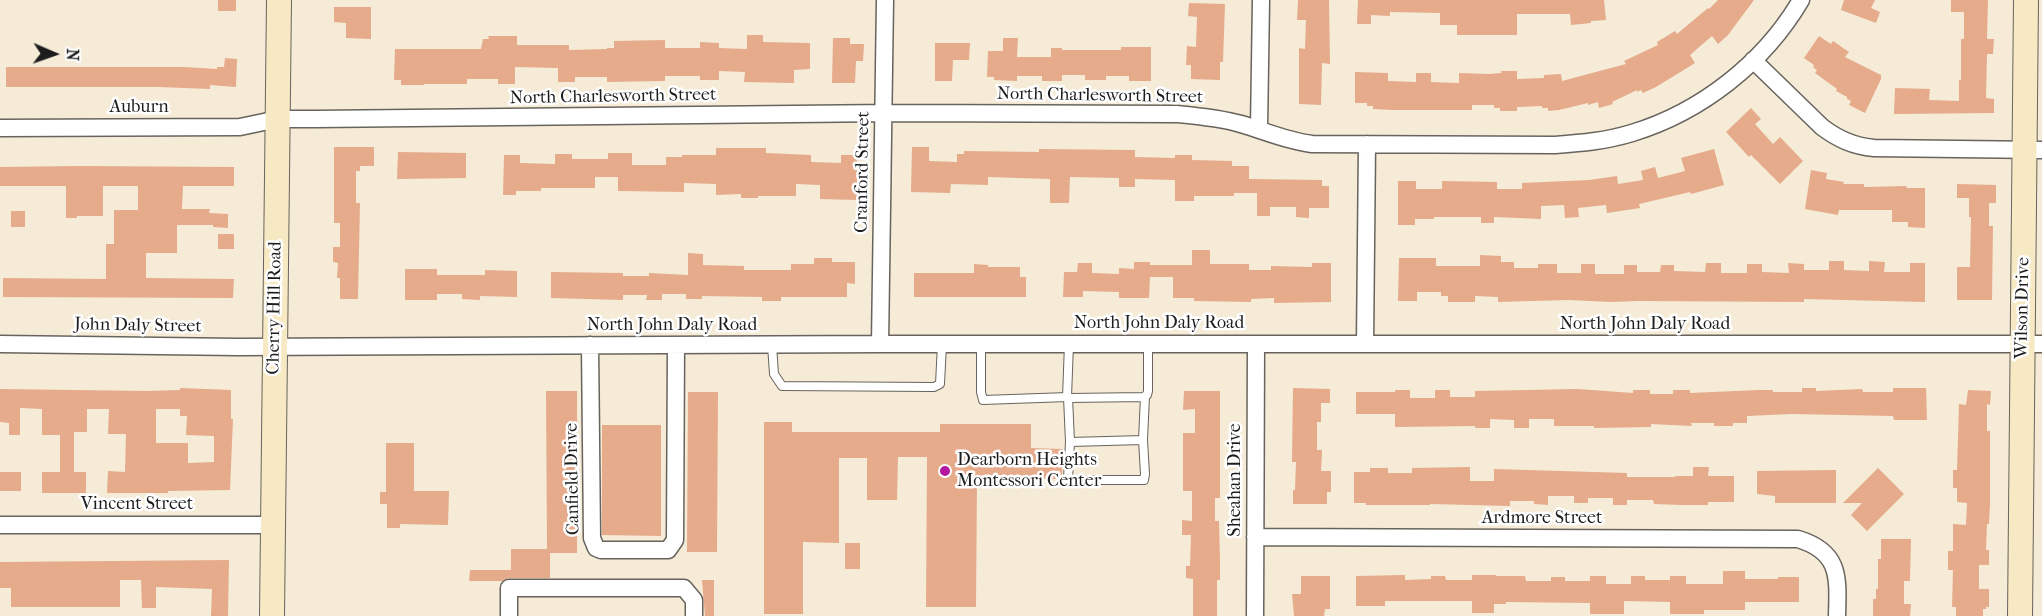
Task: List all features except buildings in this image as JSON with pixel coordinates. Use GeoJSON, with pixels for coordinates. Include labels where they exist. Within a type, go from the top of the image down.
{"type":"FeatureCollection","features":[{"type":"Feature","properties":{"kind":"main road","name":"Cherry Hill Road"},"geometry":{"type":"LineString","coordinates":[[272,616],[279,0]]}},
{"type":"Feature","properties":{"kind":"main road","name":"Wilson Drive"},"geometry":{"type":"LineString","coordinates":[[2020,616],[2032,344],[2033,149],[2026,0]]}},
{"type":"Feature","properties":{"kind":"street","name":"Cranford Street"},"geometry":{"type":"LineString","coordinates":[[880,344],[885,0]]}},
{"type":"Feature","properties":{"kind":"street"},"geometry":{"type":"LineString","coordinates":[[1258,129],[1261,0]]}},
{"type":"Feature","properties":{"kind":"street","name":"North Charlesworth Street"},"geometry":{"type":"LineString","coordinates":[[278,119],[883,113],[1177,114],[1219,119],[1258,129],[1294,142],[1555,145],[1611,138],[1652,126],[1690,108],[1725,84],[1753,60],[1784,26],[1801,0]]}},
{"type":"Feature","properties":{"kind":"street"},"geometry":{"type":"LineString","coordinates":[[1753,60],[1822,127],[1851,144],[1874,148],[2033,149]]}},
{"type":"Feature","properties":{"kind":"street","name":"Auburn"},"geometry":{"type":"LineString","coordinates":[[0,128],[240,127],[278,119]]}},
{"type":"Feature","properties":{"kind":"street"},"geometry":{"type":"LineString","coordinates":[[1365,344],[1367,144]]}},
{"type":"Feature","properties":{"kind":"street","name":"John Daly Street"},"geometry":{"type":"LineString","coordinates":[[0,344],[275,346]]}},
{"type":"Feature","properties":{"kind":"street","name":"Sheahan Drive"},"geometry":{"type":"LineString","coordinates":[[1255,616],[1256,344]]}},
{"type":"Feature","properties":{"kind":"street","name":"North John Daly Road"},"geometry":{"type":"LineString","coordinates":[[275,346],[2032,344]]}},
{"type":"Feature","properties":{"kind":"street","name":"Canfield Drive"},"geometry":{"type":"LineString","coordinates":[[590,345],[592,538],[596,548],[601,550],[668,550],[675,540],[676,345]]}},
{"type":"Feature","properties":{"kind":"street","name":"Vincent Street"},"geometry":{"type":"LineString","coordinates":[[0,525],[273,525]]}},
{"type":"Feature","properties":{"kind":"street","name":"Ardmore Street"},"geometry":{"type":"LineString","coordinates":[[1255,537],[1798,539],[1812,543],[1825,553],[1835,569],[1838,580],[1837,616]]}},
{"type":"Feature","properties":{"kind":"street"},"geometry":{"type":"LineString","coordinates":[[509,616],[509,588],[684,588],[694,600],[694,616]]}},
{"type":"Feature","properties":{"kind":"lane"},"geometry":{"type":"LineString","coordinates":[[772,345],[774,374],[782,386],[934,387],[940,384],[942,344]]}},
{"type":"Feature","properties":{"kind":"lane"},"geometry":{"type":"LineString","coordinates":[[981,344],[983,400],[1145,396]]}},
{"type":"Feature","properties":{"kind":"lane"},"geometry":{"type":"LineString","coordinates":[[1069,344],[1067,396],[1070,442],[1068,479],[1070,480],[1144,480],[1143,440],[1145,396],[1148,391],[1148,344]]}},
{"type":"Feature","properties":{"kind":"lane"},"geometry":{"type":"LineString","coordinates":[[1070,442],[1143,440]]}},
{"type":"Feature","properties":{"kind":"place","name":"Dearborn Heights Montessori Center"},"geometry":{"type":"Point","coordinates":[945,471]}}]}
